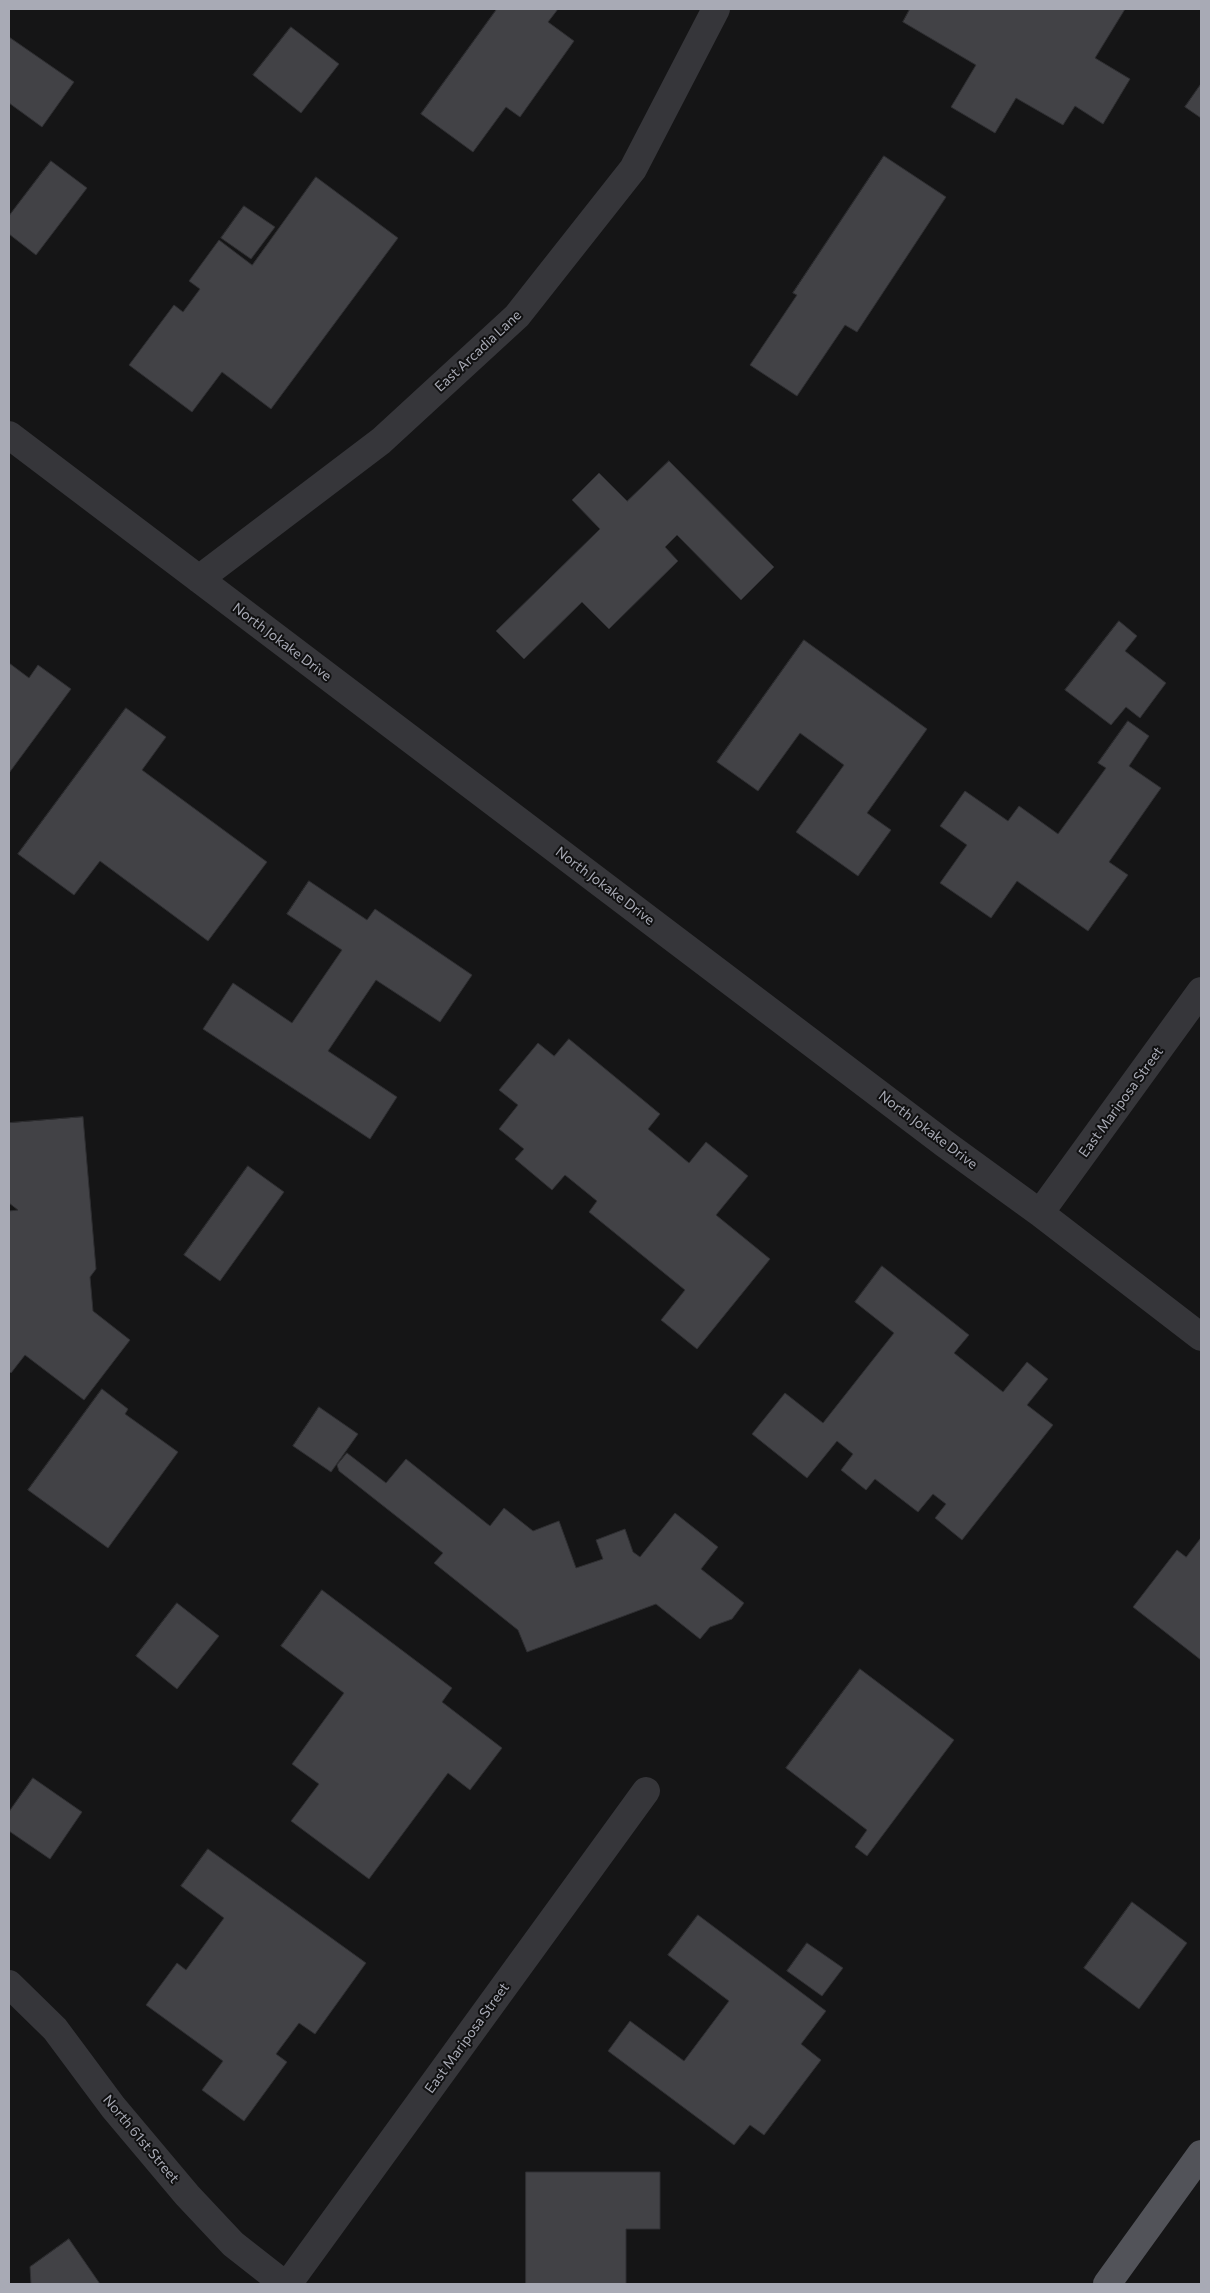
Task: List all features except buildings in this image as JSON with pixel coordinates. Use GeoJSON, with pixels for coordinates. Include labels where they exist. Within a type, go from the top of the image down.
{"type":"FeatureCollection","features":[{"type":"Feature","properties":{"kind":"main road"},"geometry":{"type":"LineString","coordinates":[[1107,2284],[1201,2154]]}},
{"type":"Feature","properties":{"kind":"street","name":"East Arcadia Lane"},"geometry":{"type":"LineString","coordinates":[[199,579],[381,441],[517,316],[633,170],[716,9]]}},
{"type":"Feature","properties":{"kind":"street","name":"North Jokake Drive"},"geometry":{"type":"LineString","coordinates":[[9,435],[945,1144],[1040,1213],[1201,1337]]}},
{"type":"Feature","properties":{"kind":"street","name":"East Mariposa Street"},"geometry":{"type":"LineString","coordinates":[[1040,1213],[1201,991]]}},
{"type":"Feature","properties":{"kind":"street","name":"East Mariposa Street"},"geometry":{"type":"LineString","coordinates":[[288,2284],[646,1791]]}},
{"type":"Feature","properties":{"kind":"street","name":"North 61st Street"},"geometry":{"type":"LineString","coordinates":[[9,1984],[55,2029],[113,2107],[187,2195],[233,2244],[284,2284]]}}]}
